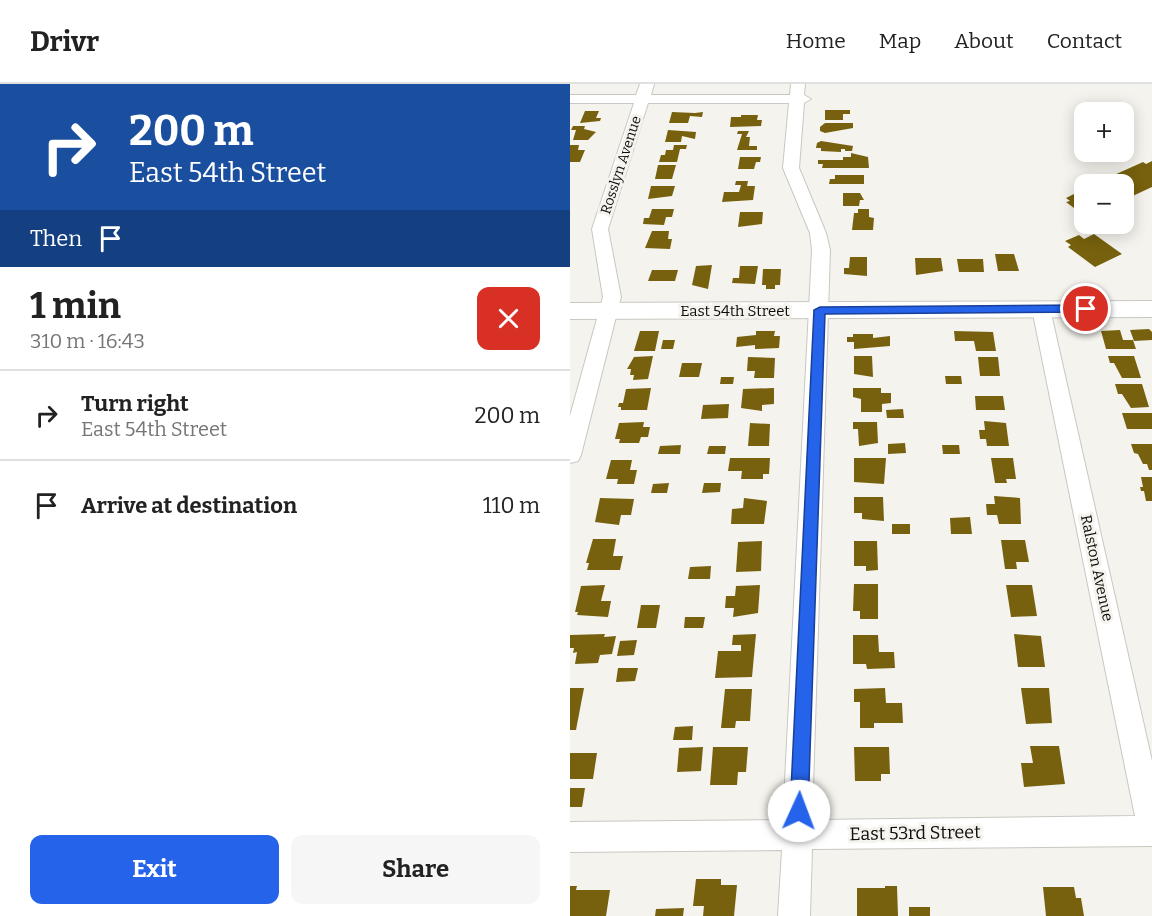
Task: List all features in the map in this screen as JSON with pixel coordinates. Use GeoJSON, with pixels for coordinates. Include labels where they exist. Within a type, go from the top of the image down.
{"type":"FeatureCollection","features":[{"type":"Feature","properties":{"kind":"street"},"geometry":{"type":"LineString","coordinates":[[570,99],[645,92],[800,94],[792,170],[821,241],[794,916]]}},
{"type":"Feature","properties":{"kind":"street","name":"Rosslyn Avenue"},"geometry":{"type":"LineString","coordinates":[[570,455],[612,297],[600,229],[645,92]]}},
{"type":"Feature","properties":{"kind":"street","name":"Ralston Avenue"},"geometry":{"type":"LineString","coordinates":[[1041,309],[1152,826]]}},
{"type":"Feature","properties":{"kind":"street","name":"East 54th Street"},"geometry":{"type":"LineString","coordinates":[[570,311],[1152,309]]}},
{"type":"Feature","properties":{"kind":"street","name":"East 53rd Street"},"geometry":{"type":"LineString","coordinates":[[570,837],[1152,831]]}},
{"type":"Feature","properties":{"kind":"building"},"geometry":{"type":"Polygon","coordinates":[[[825,110],[850,110],[850,114],[843,114],[843,120],[825,120],[825,110]]]}},
{"type":"Feature","properties":{"kind":"building"},"geometry":{"type":"Polygon","coordinates":[[[585,111],[599,111],[596,118],[601,118],[600,121],[580,123],[585,111]]]}},
{"type":"Feature","properties":{"kind":"building"},"geometry":{"type":"Polygon","coordinates":[[[672,112],[703,112],[702,117],[690,116],[688,123],[669,123],[672,112]]]}},
{"type":"Feature","properties":{"kind":"building"},"geometry":{"type":"Polygon","coordinates":[[[741,115],[758,115],[757,120],[762,120],[761,126],[730,127],[731,117],[741,117],[741,115]]]}},
{"type":"Feature","properties":{"kind":"building"},"geometry":{"type":"Polygon","coordinates":[[[825,123],[853,123],[853,128],[825,133],[820,131],[820,127],[825,123]]]}},
{"type":"Feature","properties":{"kind":"building"},"geometry":{"type":"Polygon","coordinates":[[[573,126],[585,126],[584,129],[596,132],[588,140],[573,140],[576,130],[571,130],[573,126]]]}},
{"type":"Feature","properties":{"kind":"building"},"geometry":{"type":"Polygon","coordinates":[[[668,130],[696,132],[695,139],[682,136],[681,142],[665,142],[668,130]]]}},
{"type":"Feature","properties":{"kind":"building"},"geometry":{"type":"Polygon","coordinates":[[[738,131],[749,131],[746,137],[750,137],[749,146],[757,146],[757,150],[737,150],[742,134],[737,134],[738,131]]]}},
{"type":"Feature","properties":{"kind":"building"},"geometry":{"type":"Polygon","coordinates":[[[821,141],[853,146],[852,151],[841,149],[841,152],[821,151],[821,148],[816,148],[817,143],[821,141]]]}},
{"type":"Feature","properties":{"kind":"building"},"geometry":{"type":"Polygon","coordinates":[[[570,145],[579,145],[578,150],[585,150],[580,162],[570,162],[570,145]]]}},
{"type":"Feature","properties":{"kind":"building"},"geometry":{"type":"Polygon","coordinates":[[[674,145],[687,145],[686,149],[680,149],[677,162],[659,162],[661,155],[665,155],[666,150],[673,150],[674,145]]]}},
{"type":"Feature","properties":{"kind":"building"},"geometry":{"type":"Polygon","coordinates":[[[851,153],[868,157],[869,168],[822,168],[823,164],[818,164],[818,160],[843,160],[843,157],[851,157],[851,153]]]}},
{"type":"Feature","properties":{"kind":"building"},"geometry":{"type":"Polygon","coordinates":[[[740,157],[761,157],[754,169],[738,169],[740,157]]]}},
{"type":"Feature","properties":{"kind":"building"},"geometry":{"type":"Polygon","coordinates":[[[1152,161],[1152,187],[1134,195],[1134,174],[1116,174],[1143,162],[1146,164],[1152,161]]]}},
{"type":"Feature","properties":{"kind":"building"},"geometry":{"type":"Polygon","coordinates":[[[658,165],[676,165],[672,179],[655,179],[658,165]]]}},
{"type":"Feature","properties":{"kind":"building"},"geometry":{"type":"Polygon","coordinates":[[[835,175],[864,175],[864,184],[829,184],[830,179],[835,179],[835,175]]]}},
{"type":"Feature","properties":{"kind":"building"},"geometry":{"type":"Polygon","coordinates":[[[736,181],[748,181],[747,186],[755,186],[753,200],[722,202],[724,192],[739,192],[741,185],[735,185],[736,181]]]}},
{"type":"Feature","properties":{"kind":"building"},"geometry":{"type":"Polygon","coordinates":[[[651,186],[675,186],[672,196],[648,199],[651,186]]]}},
{"type":"Feature","properties":{"kind":"building"},"geometry":{"type":"Polygon","coordinates":[[[843,193],[860,193],[864,200],[860,200],[859,206],[843,206],[843,193]]]}},
{"type":"Feature","properties":{"kind":"building"},"geometry":{"type":"Polygon","coordinates":[[[1074,194],[1074,208],[1066,202],[1070,201],[1066,198],[1074,194]]]}},
{"type":"Feature","properties":{"kind":"building"},"geometry":{"type":"Polygon","coordinates":[[[652,209],[674,209],[672,217],[666,217],[664,225],[643,224],[644,218],[649,218],[652,209]]]}},
{"type":"Feature","properties":{"kind":"building"},"geometry":{"type":"Polygon","coordinates":[[[858,209],[869,209],[869,217],[874,218],[873,230],[852,230],[854,213],[858,213],[858,209]]]}},
{"type":"Feature","properties":{"kind":"building"},"geometry":{"type":"Polygon","coordinates":[[[740,212],[763,212],[762,224],[738,227],[740,212]]]}},
{"type":"Feature","properties":{"kind":"building"},"geometry":{"type":"Polygon","coordinates":[[[652,231],[669,231],[668,239],[672,239],[670,249],[645,248],[652,231]]]}},
{"type":"Feature","properties":{"kind":"building"},"geometry":{"type":"Polygon","coordinates":[[[1094,234],[1122,254],[1095,267],[1068,247],[1071,245],[1065,241],[1079,235],[1084,239],[1094,234]]]}},
{"type":"Feature","properties":{"kind":"building"},"geometry":{"type":"Polygon","coordinates":[[[995,254],[1014,254],[1019,271],[998,271],[995,254]]]}},
{"type":"Feature","properties":{"kind":"building"},"geometry":{"type":"Polygon","coordinates":[[[850,257],[867,257],[867,276],[844,274],[844,268],[849,268],[850,257]]]}},
{"type":"Feature","properties":{"kind":"building"},"geometry":{"type":"Polygon","coordinates":[[[915,258],[941,258],[943,271],[916,275],[915,258]]]}},
{"type":"Feature","properties":{"kind":"building"},"geometry":{"type":"Polygon","coordinates":[[[957,259],[983,259],[984,272],[959,272],[957,259]]]}},
{"type":"Feature","properties":{"kind":"building"},"geometry":{"type":"Polygon","coordinates":[[[712,265],[708,289],[692,285],[696,266],[712,265]]]}},
{"type":"Feature","properties":{"kind":"building"},"geometry":{"type":"Polygon","coordinates":[[[740,266],[758,266],[755,284],[732,283],[733,278],[739,278],[740,266]]]}},
{"type":"Feature","properties":{"kind":"building"},"geometry":{"type":"Polygon","coordinates":[[[763,269],[781,269],[780,285],[775,285],[775,289],[766,289],[766,285],[762,285],[763,269]]]}},
{"type":"Feature","properties":{"kind":"building"},"geometry":{"type":"Polygon","coordinates":[[[652,270],[678,270],[675,281],[648,281],[652,270]]]}},
{"type":"Feature","properties":{"kind":"building"},"geometry":{"type":"Polygon","coordinates":[[[1149,329],[1152,332],[1152,340],[1134,341],[1130,330],[1149,329]]]}},
{"type":"Feature","properties":{"kind":"building"},"geometry":{"type":"Polygon","coordinates":[[[1120,330],[1123,340],[1133,340],[1136,349],[1106,349],[1101,331],[1120,330]]]}},
{"type":"Feature","properties":{"kind":"building"},"geometry":{"type":"Polygon","coordinates":[[[640,331],[659,331],[655,351],[634,351],[640,331]]]}},
{"type":"Feature","properties":{"kind":"building"},"geometry":{"type":"Polygon","coordinates":[[[756,331],[775,331],[774,336],[780,336],[779,348],[755,349],[755,345],[736,347],[737,337],[756,335],[756,331]]]}},
{"type":"Feature","properties":{"kind":"building"},"geometry":{"type":"Polygon","coordinates":[[[954,331],[993,332],[996,351],[976,351],[974,341],[955,341],[954,331]]]}},
{"type":"Feature","properties":{"kind":"building"},"geometry":{"type":"Polygon","coordinates":[[[853,334],[873,334],[873,338],[890,336],[890,346],[854,349],[854,342],[847,342],[847,337],[853,337],[853,334]]]}},
{"type":"Feature","properties":{"kind":"building"},"geometry":{"type":"Polygon","coordinates":[[[663,340],[675,340],[673,349],[661,349],[663,340]]]}},
{"type":"Feature","properties":{"kind":"building"},"geometry":{"type":"Polygon","coordinates":[[[653,356],[648,379],[633,380],[634,375],[630,375],[631,369],[627,369],[634,357],[653,356]]]}},
{"type":"Feature","properties":{"kind":"building"},"geometry":{"type":"Polygon","coordinates":[[[854,356],[872,356],[873,377],[854,374],[854,356]]]}},
{"type":"Feature","properties":{"kind":"building"},"geometry":{"type":"Polygon","coordinates":[[[1108,356],[1134,356],[1141,378],[1122,378],[1114,363],[1110,363],[1108,356]]]}},
{"type":"Feature","properties":{"kind":"building"},"geometry":{"type":"Polygon","coordinates":[[[748,357],[775,358],[774,378],[754,378],[755,371],[747,371],[748,357]]]}},
{"type":"Feature","properties":{"kind":"building"},"geometry":{"type":"Polygon","coordinates":[[[978,357],[998,357],[1000,376],[980,376],[978,357]]]}},
{"type":"Feature","properties":{"kind":"building"},"geometry":{"type":"Polygon","coordinates":[[[682,363],[702,363],[699,377],[679,377],[682,363]]]}},
{"type":"Feature","properties":{"kind":"building"},"geometry":{"type":"Polygon","coordinates":[[[945,376],[961,376],[962,384],[946,384],[945,376]]]}},
{"type":"Feature","properties":{"kind":"building"},"geometry":{"type":"Polygon","coordinates":[[[721,377],[734,377],[733,384],[720,384],[721,377]]]}},
{"type":"Feature","properties":{"kind":"building"},"geometry":{"type":"Polygon","coordinates":[[[1115,384],[1142,384],[1149,407],[1131,408],[1122,394],[1118,394],[1115,384]]]}},
{"type":"Feature","properties":{"kind":"building"},"geometry":{"type":"Polygon","coordinates":[[[651,388],[647,410],[621,410],[621,407],[618,407],[619,403],[623,403],[626,389],[651,388]]]}},
{"type":"Feature","properties":{"kind":"building"},"geometry":{"type":"Polygon","coordinates":[[[774,388],[774,404],[762,405],[762,411],[741,408],[743,389],[774,388]]]}},
{"type":"Feature","properties":{"kind":"building"},"geometry":{"type":"Polygon","coordinates":[[[853,388],[881,388],[881,393],[891,393],[891,403],[882,404],[882,412],[861,412],[861,399],[853,397],[853,388]]]}},
{"type":"Feature","properties":{"kind":"building"},"geometry":{"type":"Polygon","coordinates":[[[975,396],[1003,396],[1005,410],[976,410],[975,396]]]}},
{"type":"Feature","properties":{"kind":"building"},"geometry":{"type":"Polygon","coordinates":[[[729,404],[728,418],[701,419],[703,405],[729,404]]]}},
{"type":"Feature","properties":{"kind":"building"},"geometry":{"type":"Polygon","coordinates":[[[903,409],[904,418],[887,418],[886,410],[903,409]]]}},
{"type":"Feature","properties":{"kind":"building"},"geometry":{"type":"Polygon","coordinates":[[[1122,413],[1152,413],[1152,429],[1127,429],[1122,413]]]}},
{"type":"Feature","properties":{"kind":"building"},"geometry":{"type":"Polygon","coordinates":[[[984,421],[1006,423],[1009,446],[987,446],[986,439],[980,439],[979,430],[985,430],[984,421]]]}},
{"type":"Feature","properties":{"kind":"building"},"geometry":{"type":"Polygon","coordinates":[[[644,422],[643,427],[650,427],[648,437],[641,437],[639,443],[619,443],[620,439],[615,439],[619,423],[644,422]]]}},
{"type":"Feature","properties":{"kind":"building"},"geometry":{"type":"Polygon","coordinates":[[[853,422],[877,422],[878,443],[859,446],[858,429],[853,429],[853,422]]]}},
{"type":"Feature","properties":{"kind":"building"},"geometry":{"type":"Polygon","coordinates":[[[750,423],[770,424],[769,446],[748,446],[750,423]]]}},
{"type":"Feature","properties":{"kind":"building"},"geometry":{"type":"Polygon","coordinates":[[[905,443],[906,453],[888,454],[888,444],[905,443]]]}},
{"type":"Feature","properties":{"kind":"building"},"geometry":{"type":"Polygon","coordinates":[[[1131,444],[1152,444],[1152,470],[1149,470],[1147,464],[1143,464],[1138,454],[1134,453],[1131,444]]]}},
{"type":"Feature","properties":{"kind":"building"},"geometry":{"type":"Polygon","coordinates":[[[681,445],[680,454],[658,454],[660,446],[681,445]]]}},
{"type":"Feature","properties":{"kind":"building"},"geometry":{"type":"Polygon","coordinates":[[[942,445],[959,445],[960,454],[943,454],[942,445]]]}},
{"type":"Feature","properties":{"kind":"building"},"geometry":{"type":"Polygon","coordinates":[[[709,446],[726,446],[725,454],[707,454],[709,446]]]}},
{"type":"Feature","properties":{"kind":"building"},"geometry":{"type":"Polygon","coordinates":[[[730,458],[770,458],[769,474],[763,474],[763,479],[741,479],[742,471],[728,471],[730,458]]]}},
{"type":"Feature","properties":{"kind":"building"},"geometry":{"type":"Polygon","coordinates":[[[854,458],[886,458],[884,484],[854,482],[854,458]]]}},
{"type":"Feature","properties":{"kind":"building"},"geometry":{"type":"Polygon","coordinates":[[[991,458],[1013,458],[1016,479],[1006,479],[1007,483],[995,483],[991,458]]]}},
{"type":"Feature","properties":{"kind":"building"},"geometry":{"type":"Polygon","coordinates":[[[611,460],[632,460],[630,470],[637,470],[634,484],[617,484],[618,479],[606,479],[611,460]]]}},
{"type":"Feature","properties":{"kind":"building"},"geometry":{"type":"Polygon","coordinates":[[[1141,477],[1152,477],[1152,501],[1146,501],[1144,491],[1141,491],[1140,487],[1143,487],[1141,477]]]}},
{"type":"Feature","properties":{"kind":"building"},"geometry":{"type":"Polygon","coordinates":[[[669,483],[667,493],[651,493],[653,484],[669,483]]]}},
{"type":"Feature","properties":{"kind":"building"},"geometry":{"type":"Polygon","coordinates":[[[704,483],[721,483],[720,492],[702,493],[704,483]]]}},
{"type":"Feature","properties":{"kind":"building"},"geometry":{"type":"Polygon","coordinates":[[[994,496],[1020,498],[1021,524],[999,524],[997,515],[987,515],[986,504],[995,504],[994,496]]]}},
{"type":"Feature","properties":{"kind":"building"},"geometry":{"type":"Polygon","coordinates":[[[854,497],[883,497],[884,521],[862,519],[862,513],[854,513],[854,497]]]}},
{"type":"Feature","properties":{"kind":"building"},"geometry":{"type":"Polygon","coordinates":[[[600,498],[634,499],[631,515],[621,515],[619,525],[595,522],[600,498]]]}},
{"type":"Feature","properties":{"kind":"building"},"geometry":{"type":"Polygon","coordinates":[[[744,498],[767,501],[764,524],[731,524],[732,509],[743,508],[744,498]]]}},
{"type":"Feature","properties":{"kind":"building"},"geometry":{"type":"Polygon","coordinates":[[[970,517],[972,534],[951,534],[950,518],[970,517]]]}},
{"type":"Feature","properties":{"kind":"building"},"geometry":{"type":"Polygon","coordinates":[[[892,524],[910,524],[910,534],[892,534],[892,524]]]}},
{"type":"Feature","properties":{"kind":"building"},"geometry":{"type":"Polygon","coordinates":[[[593,539],[616,539],[613,556],[623,556],[620,570],[587,570],[589,563],[586,563],[593,539]]]}},
{"type":"Feature","properties":{"kind":"building"},"geometry":{"type":"Polygon","coordinates":[[[1001,540],[1025,540],[1029,562],[1016,562],[1017,569],[1005,569],[1001,540]]]}},
{"type":"Feature","properties":{"kind":"building"},"geometry":{"type":"Polygon","coordinates":[[[762,541],[761,571],[736,572],[738,542],[762,541]]]}},
{"type":"Feature","properties":{"kind":"building"},"geometry":{"type":"Polygon","coordinates":[[[854,541],[877,541],[878,570],[866,571],[866,566],[854,566],[854,541]]]}},
{"type":"Feature","properties":{"kind":"building"},"geometry":{"type":"Polygon","coordinates":[[[711,566],[710,579],[688,579],[690,567],[711,566]]]}},
{"type":"Feature","properties":{"kind":"building"},"geometry":{"type":"Polygon","coordinates":[[[854,584],[878,584],[878,619],[860,619],[860,611],[853,611],[854,584]]]}},
{"type":"Feature","properties":{"kind":"building"},"geometry":{"type":"Polygon","coordinates":[[[605,585],[601,601],[611,601],[608,617],[577,615],[578,612],[575,612],[581,586],[605,585]]]}},
{"type":"Feature","properties":{"kind":"building"},"geometry":{"type":"Polygon","coordinates":[[[760,585],[758,613],[733,617],[734,608],[725,608],[726,596],[735,596],[736,586],[760,585]]]}},
{"type":"Feature","properties":{"kind":"building"},"geometry":{"type":"Polygon","coordinates":[[[1006,585],[1032,585],[1037,616],[1011,617],[1006,585]]]}},
{"type":"Feature","properties":{"kind":"building"},"geometry":{"type":"Polygon","coordinates":[[[641,605],[660,605],[656,628],[637,628],[641,605]]]}},
{"type":"Feature","properties":{"kind":"building"},"geometry":{"type":"Polygon","coordinates":[[[685,617],[705,617],[703,628],[684,628],[685,617]]]}},
{"type":"Feature","properties":{"kind":"building"},"geometry":{"type":"Polygon","coordinates":[[[605,634],[604,637],[616,636],[612,654],[600,655],[598,663],[575,664],[577,652],[573,653],[574,648],[570,648],[570,635],[605,634]]]}},
{"type":"Feature","properties":{"kind":"building"},"geometry":{"type":"Polygon","coordinates":[[[756,634],[752,677],[715,678],[718,651],[741,651],[741,645],[732,645],[733,635],[756,634]]]}},
{"type":"Feature","properties":{"kind":"building"},"geometry":{"type":"Polygon","coordinates":[[[1014,634],[1041,636],[1045,667],[1018,667],[1014,634]]]}},
{"type":"Feature","properties":{"kind":"building"},"geometry":{"type":"Polygon","coordinates":[[[853,635],[878,635],[879,652],[894,652],[895,668],[867,669],[866,664],[853,664],[853,635]]]}},
{"type":"Feature","properties":{"kind":"building"},"geometry":{"type":"Polygon","coordinates":[[[637,640],[634,655],[617,656],[620,641],[637,640]]]}},
{"type":"Feature","properties":{"kind":"building"},"geometry":{"type":"Polygon","coordinates":[[[618,668],[638,668],[635,681],[616,682],[618,668]]]}},
{"type":"Feature","properties":{"kind":"building"},"geometry":{"type":"Polygon","coordinates":[[[570,688],[584,688],[576,730],[570,730],[570,688]]]}},
{"type":"Feature","properties":{"kind":"building"},"geometry":{"type":"Polygon","coordinates":[[[885,688],[886,703],[902,703],[903,723],[874,723],[874,728],[860,728],[860,702],[854,702],[854,689],[885,688]]]}},
{"type":"Feature","properties":{"kind":"building"},"geometry":{"type":"Polygon","coordinates":[[[1021,688],[1049,688],[1052,723],[1026,724],[1021,688]]]}},
{"type":"Feature","properties":{"kind":"building"},"geometry":{"type":"Polygon","coordinates":[[[725,689],[752,689],[750,721],[736,721],[735,728],[721,728],[725,689]]]}},
{"type":"Feature","properties":{"kind":"building"},"geometry":{"type":"Polygon","coordinates":[[[693,726],[692,740],[673,740],[675,727],[693,726]]]}},
{"type":"Feature","properties":{"kind":"building"},"geometry":{"type":"Polygon","coordinates":[[[1030,746],[1059,746],[1065,784],[1024,787],[1021,763],[1033,763],[1030,746]]]}},
{"type":"Feature","properties":{"kind":"building"},"geometry":{"type":"Polygon","coordinates":[[[703,747],[701,771],[677,772],[679,748],[703,747]]]}},
{"type":"Feature","properties":{"kind":"building"},"geometry":{"type":"Polygon","coordinates":[[[713,747],[748,747],[746,772],[738,772],[737,785],[710,785],[713,747]]]}},
{"type":"Feature","properties":{"kind":"building"},"geometry":{"type":"Polygon","coordinates":[[[854,747],[889,747],[890,774],[881,774],[881,781],[855,781],[854,747]]]}},
{"type":"Feature","properties":{"kind":"building"},"geometry":{"type":"Polygon","coordinates":[[[570,753],[597,753],[593,779],[570,779],[570,753]]]}},
{"type":"Feature","properties":{"kind":"building"},"geometry":{"type":"Polygon","coordinates":[[[570,788],[585,788],[582,807],[570,807],[570,788]]]}},
{"type":"Feature","properties":{"kind":"building"},"geometry":{"type":"Polygon","coordinates":[[[696,879],[721,879],[721,885],[737,885],[734,916],[703,916],[704,906],[693,906],[696,879]]]}},
{"type":"Feature","properties":{"kind":"building"},"geometry":{"type":"Polygon","coordinates":[[[570,886],[577,886],[576,890],[610,890],[606,916],[570,916],[570,886]]]}},
{"type":"Feature","properties":{"kind":"building"},"geometry":{"type":"Polygon","coordinates":[[[885,886],[897,886],[898,916],[857,916],[857,888],[885,888],[885,886]]]}},
{"type":"Feature","properties":{"kind":"building"},"geometry":{"type":"Polygon","coordinates":[[[1043,887],[1074,887],[1076,898],[1081,898],[1084,916],[1046,916],[1043,887]]]}},
{"type":"Feature","properties":{"kind":"building"},"geometry":{"type":"Polygon","coordinates":[[[909,907],[930,907],[930,916],[909,916],[909,907]]]}},
{"type":"Feature","properties":{"kind":"building"},"geometry":{"type":"Polygon","coordinates":[[[684,908],[683,916],[655,916],[656,909],[684,908]]]}},
{"type":"Feature","properties":{"kind":"route"},"geometry":{"type":"LineString","coordinates":[[799,811],[820,310],[1086,309]]}}]}
